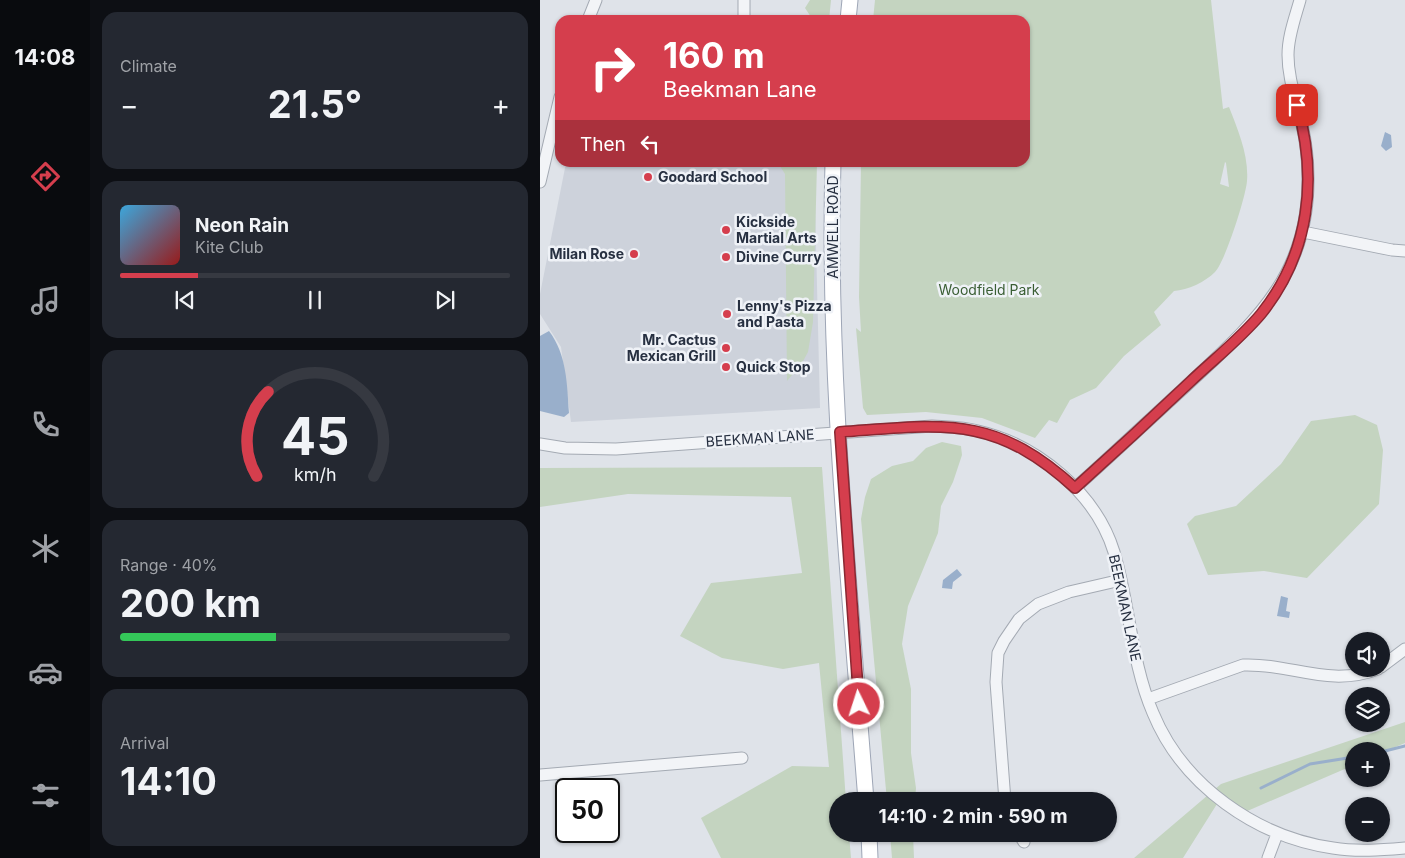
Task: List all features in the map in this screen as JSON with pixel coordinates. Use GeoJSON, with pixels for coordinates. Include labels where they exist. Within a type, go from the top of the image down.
{"type":"FeatureCollection","features":[{"type":"Feature","properties":{"kind":"main road"},"geometry":{"type":"LineString","coordinates":[[848,15],[850,0]]}},
{"type":"Feature","properties":{"kind":"main road","name":"AMWELL ROAD"},"geometry":{"type":"LineString","coordinates":[[833,167],[832,220],[840,432],[865,792]]}},
{"type":"Feature","properties":{"kind":"main road"},"geometry":{"type":"LineString","coordinates":[[869,842],[870,858]]}},
{"type":"Feature","properties":{"kind":"street"},"geometry":{"type":"LineString","coordinates":[[590,15],[596,0]]}},
{"type":"Feature","properties":{"kind":"street"},"geometry":{"type":"LineString","coordinates":[[744,0],[744,15]]}},
{"type":"Feature","properties":{"kind":"street"},"geometry":{"type":"LineString","coordinates":[[1075,488],[1260,315],[1274,297],[1288,273],[1304,232],[1308,180],[1303,126],[1292,90],[1288,55],[1289,38],[1300,0]]}},
{"type":"Feature","properties":{"kind":"street"},"geometry":{"type":"LineString","coordinates":[[540,182],[555,118]]}},
{"type":"Feature","properties":{"kind":"street"},"geometry":{"type":"LineString","coordinates":[[1304,232],[1405,251]]}},
{"type":"Feature","properties":{"kind":"street","name":"BEEKMAN LANE"},"geometry":{"type":"LineString","coordinates":[[540,444],[565,448],[616,449],[932,426],[979,431],[1016,445],[1038,457],[1075,488],[1104,530],[1113,549],[1121,580],[1137,666],[1148,699],[1168,741],[1186,766],[1224,802],[1245,817],[1278,834],[1317,845],[1348,850],[1405,848]]}},
{"type":"Feature","properties":{"kind":"street"},"geometry":{"type":"LineString","coordinates":[[1004,792],[996,682],[998,653],[1004,641],[1019,619],[1038,604],[1069,592],[1121,580]]}},
{"type":"Feature","properties":{"kind":"street"},"geometry":{"type":"LineString","coordinates":[[1390,661],[1405,649]]}},
{"type":"Feature","properties":{"kind":"street"},"geometry":{"type":"LineString","coordinates":[[1148,699],[1242,665],[1257,664],[1345,678],[1349,677]]}},
{"type":"Feature","properties":{"kind":"street"},"geometry":{"type":"LineString","coordinates":[[540,775],[742,758]]}},
{"type":"Feature","properties":{"kind":"street"},"geometry":{"type":"LineString","coordinates":[[1268,858],[1278,834]]}},
{"type":"Feature","properties":{"kind":"shaded area"},"geometry":{"type":"Polygon","coordinates":[[[565,167],[814,167],[820,408],[571,422],[561,347],[540,314],[540,294],[565,167]]]}},
{"type":"Feature","properties":{"kind":"green space"},"geometry":{"type":"Polygon","coordinates":[[[810,0],[831,0],[830,15],[810,15],[805,8],[810,0]]]}},
{"type":"Feature","properties":{"kind":"green space","name":"Woodfield Park"},"geometry":{"type":"Polygon","coordinates":[[[875,0],[1211,0],[1223,109],[1229,107],[1242,143],[1247,172],[1243,200],[1224,256],[1215,272],[1206,279],[1190,287],[1174,291],[1154,312],[1161,325],[1124,356],[1096,388],[1070,400],[1057,423],[1049,420],[1035,438],[982,418],[926,412],[867,415],[863,408],[856,328],[861,332],[859,297],[861,167],[1030,167],[1030,15],[874,15],[875,0]],[[1225,162],[1220,184],[1229,187],[1226,163],[1225,162]]]}},
{"type":"Feature","properties":{"kind":"green space"},"geometry":{"type":"Polygon","coordinates":[[[781,167],[817,167],[813,322],[808,352],[802,363],[787,381],[785,174],[781,167]]]}},
{"type":"Feature","properties":{"kind":"green space"},"geometry":{"type":"Polygon","coordinates":[[[1355,415],[1377,425],[1383,450],[1379,504],[1307,578],[1264,571],[1208,575],[1187,524],[1195,516],[1236,506],[1281,464],[1311,421],[1355,415]]]}},
{"type":"Feature","properties":{"kind":"green space"},"geometry":{"type":"Polygon","coordinates":[[[942,442],[961,446],[962,455],[953,482],[941,506],[938,533],[908,606],[902,644],[911,689],[911,753],[916,792],[886,792],[861,519],[871,479],[892,466],[913,461],[926,448],[942,442]]]}},
{"type":"Feature","properties":{"kind":"green space"},"geometry":{"type":"Polygon","coordinates":[[[822,467],[845,792],[829,792],[829,842],[850,842],[851,858],[721,858],[701,818],[792,766],[829,767],[819,663],[783,669],[722,658],[680,636],[711,583],[802,573],[791,497],[628,494],[540,507],[540,468],[822,467]]]}},
{"type":"Feature","properties":{"kind":"green space"},"geometry":{"type":"Polygon","coordinates":[[[1405,722],[1405,743],[1390,749],[1390,742],[1346,742],[1375,732],[1390,732],[1390,727],[1405,722]]]}},
{"type":"Feature","properties":{"kind":"green space"},"geometry":{"type":"Polygon","coordinates":[[[1345,742],[1345,769],[1245,812],[1222,796],[1183,858],[1134,858],[1221,784],[1345,742]]]}},
{"type":"Feature","properties":{"kind":"green space"},"geometry":{"type":"Polygon","coordinates":[[[891,842],[913,842],[914,858],[892,858],[891,842]]]}},
{"type":"Feature","properties":{"kind":"water"},"geometry":{"type":"Polygon","coordinates":[[[1385,132],[1391,135],[1392,147],[1386,151],[1381,146],[1385,132]]]}},
{"type":"Feature","properties":{"kind":"water"},"geometry":{"type":"Polygon","coordinates":[[[549,331],[555,340],[565,370],[569,413],[564,417],[540,411],[540,336],[549,331]]]}},
{"type":"Feature","properties":{"kind":"water"},"geometry":{"type":"Polygon","coordinates":[[[957,569],[962,575],[953,582],[952,589],[942,588],[943,580],[957,569]]]}},
{"type":"Feature","properties":{"kind":"water"},"geometry":{"type":"Polygon","coordinates":[[[1281,596],[1288,598],[1286,611],[1290,612],[1289,618],[1277,616],[1281,596]]]}},
{"type":"Feature","properties":{"kind":"waterway"},"geometry":{"type":"LineString","coordinates":[[1390,750],[1405,746]]}},
{"type":"Feature","properties":{"kind":"waterway"},"geometry":{"type":"LineString","coordinates":[[1261,788],[1310,764],[1345,758]]}},
{"type":"Feature","properties":{"kind":"place","name":"Goodard School"},"geometry":{"type":"Point","coordinates":[648,177]}},
{"type":"Feature","properties":{"kind":"place","name":"Kickside Martial Arts"},"geometry":{"type":"Point","coordinates":[726,230]}},
{"type":"Feature","properties":{"kind":"place","name":"Milan Rose"},"geometry":{"type":"Point","coordinates":[634,254]}},
{"type":"Feature","properties":{"kind":"place","name":"Divine Curry"},"geometry":{"type":"Point","coordinates":[726,257]}},
{"type":"Feature","properties":{"kind":"place","name":"Lenny's Pizza and Pasta"},"geometry":{"type":"Point","coordinates":[727,314]}},
{"type":"Feature","properties":{"kind":"place","name":"Mr. Cactus Mexican Grill"},"geometry":{"type":"Point","coordinates":[726,348]}},
{"type":"Feature","properties":{"kind":"place","name":"Quick Stop"},"geometry":{"type":"Point","coordinates":[726,367]}},
{"type":"Feature","properties":{"kind":"route"},"geometry":{"type":"LineString","coordinates":[[859,704],[840,458],[840,432],[932,426],[979,431],[998,437],[1038,457],[1055,469],[1075,488],[1260,315],[1274,297],[1288,273],[1304,232],[1308,180],[1303,126],[1297,105]]}}]}
